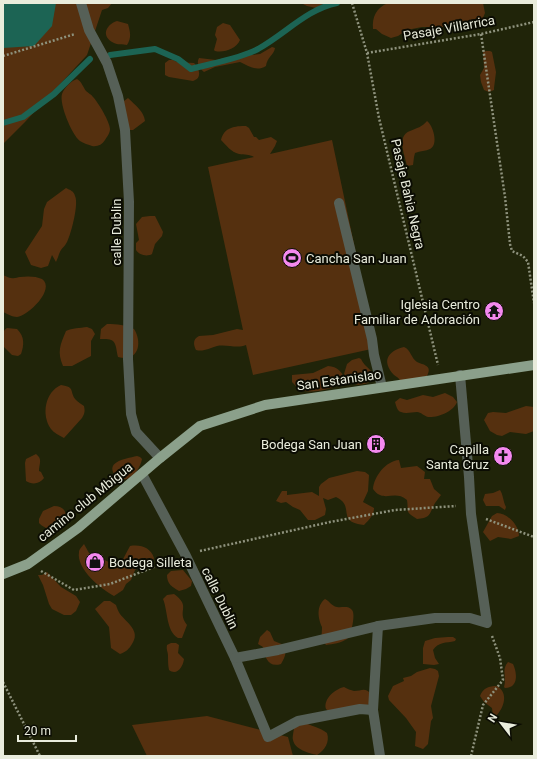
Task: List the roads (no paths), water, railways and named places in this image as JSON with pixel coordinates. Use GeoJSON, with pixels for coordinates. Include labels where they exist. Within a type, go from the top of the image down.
{"type":"FeatureCollection","features":[{"type":"Feature","properties":{"kind":"main road","name":"San Estanislao"},"geometry":{"type":"LineString","coordinates":[[160,458],[200,426],[265,405],[534,365]]}},
{"type":"Feature","properties":{"kind":"main road","name":"camino club Mbigua"},"geometry":{"type":"LineString","coordinates":[[3,574],[28,564],[78,528],[160,458]]}},
{"type":"Feature","properties":{"kind":"street","name":"calle Dublin"},"geometry":{"type":"LineString","coordinates":[[81,3],[89,30],[107,64],[118,96],[125,130],[129,202],[128,358],[130,414],[136,432],[160,458]]}},
{"type":"Feature","properties":{"kind":"street"},"geometry":{"type":"LineString","coordinates":[[339,203],[382,387]]}},
{"type":"Feature","properties":{"kind":"street"},"geometry":{"type":"LineString","coordinates":[[235,658],[278,650],[378,626],[435,618],[470,618],[487,623],[471,510],[460,376]]}},
{"type":"Feature","properties":{"kind":"street","name":"calle Dublin"},"geometry":{"type":"LineString","coordinates":[[142,474],[185,554],[235,658],[268,737],[298,721],[360,709],[373,710]]}},
{"type":"Feature","properties":{"kind":"street"},"geometry":{"type":"LineString","coordinates":[[378,626],[373,710],[380,756]]}},
{"type":"Feature","properties":{"kind":"water"},"geometry":{"type":"Polygon","coordinates":[[[3,3],[56,3],[52,26],[34,46],[3,48],[3,3]]]}},
{"type":"Feature","properties":{"kind":"waterway"},"geometry":{"type":"LineString","coordinates":[[110,55],[155,49],[178,59],[191,69],[234,58],[258,49],[306,16],[326,6],[337,3]]}},
{"type":"Feature","properties":{"kind":"waterway"},"geometry":{"type":"LineString","coordinates":[[3,123],[23,117],[54,94],[90,59]]}},
{"type":"Feature","properties":{"kind":"place","name":"Cancha San Juan"},"geometry":{"type":"Point","coordinates":[292,258]}},
{"type":"Feature","properties":{"kind":"place","name":"Iglesia Centro Familiar de Adoración"},"geometry":{"type":"Point","coordinates":[494,311]}},
{"type":"Feature","properties":{"kind":"place","name":"Bodega San Juan"},"geometry":{"type":"Point","coordinates":[376,444]}},
{"type":"Feature","properties":{"kind":"place","name":"Capilla Santa Cruz"},"geometry":{"type":"Point","coordinates":[503,456]}},
{"type":"Feature","properties":{"kind":"place","name":"Bodega Silleta"},"geometry":{"type":"Point","coordinates":[95,562]}}]}
